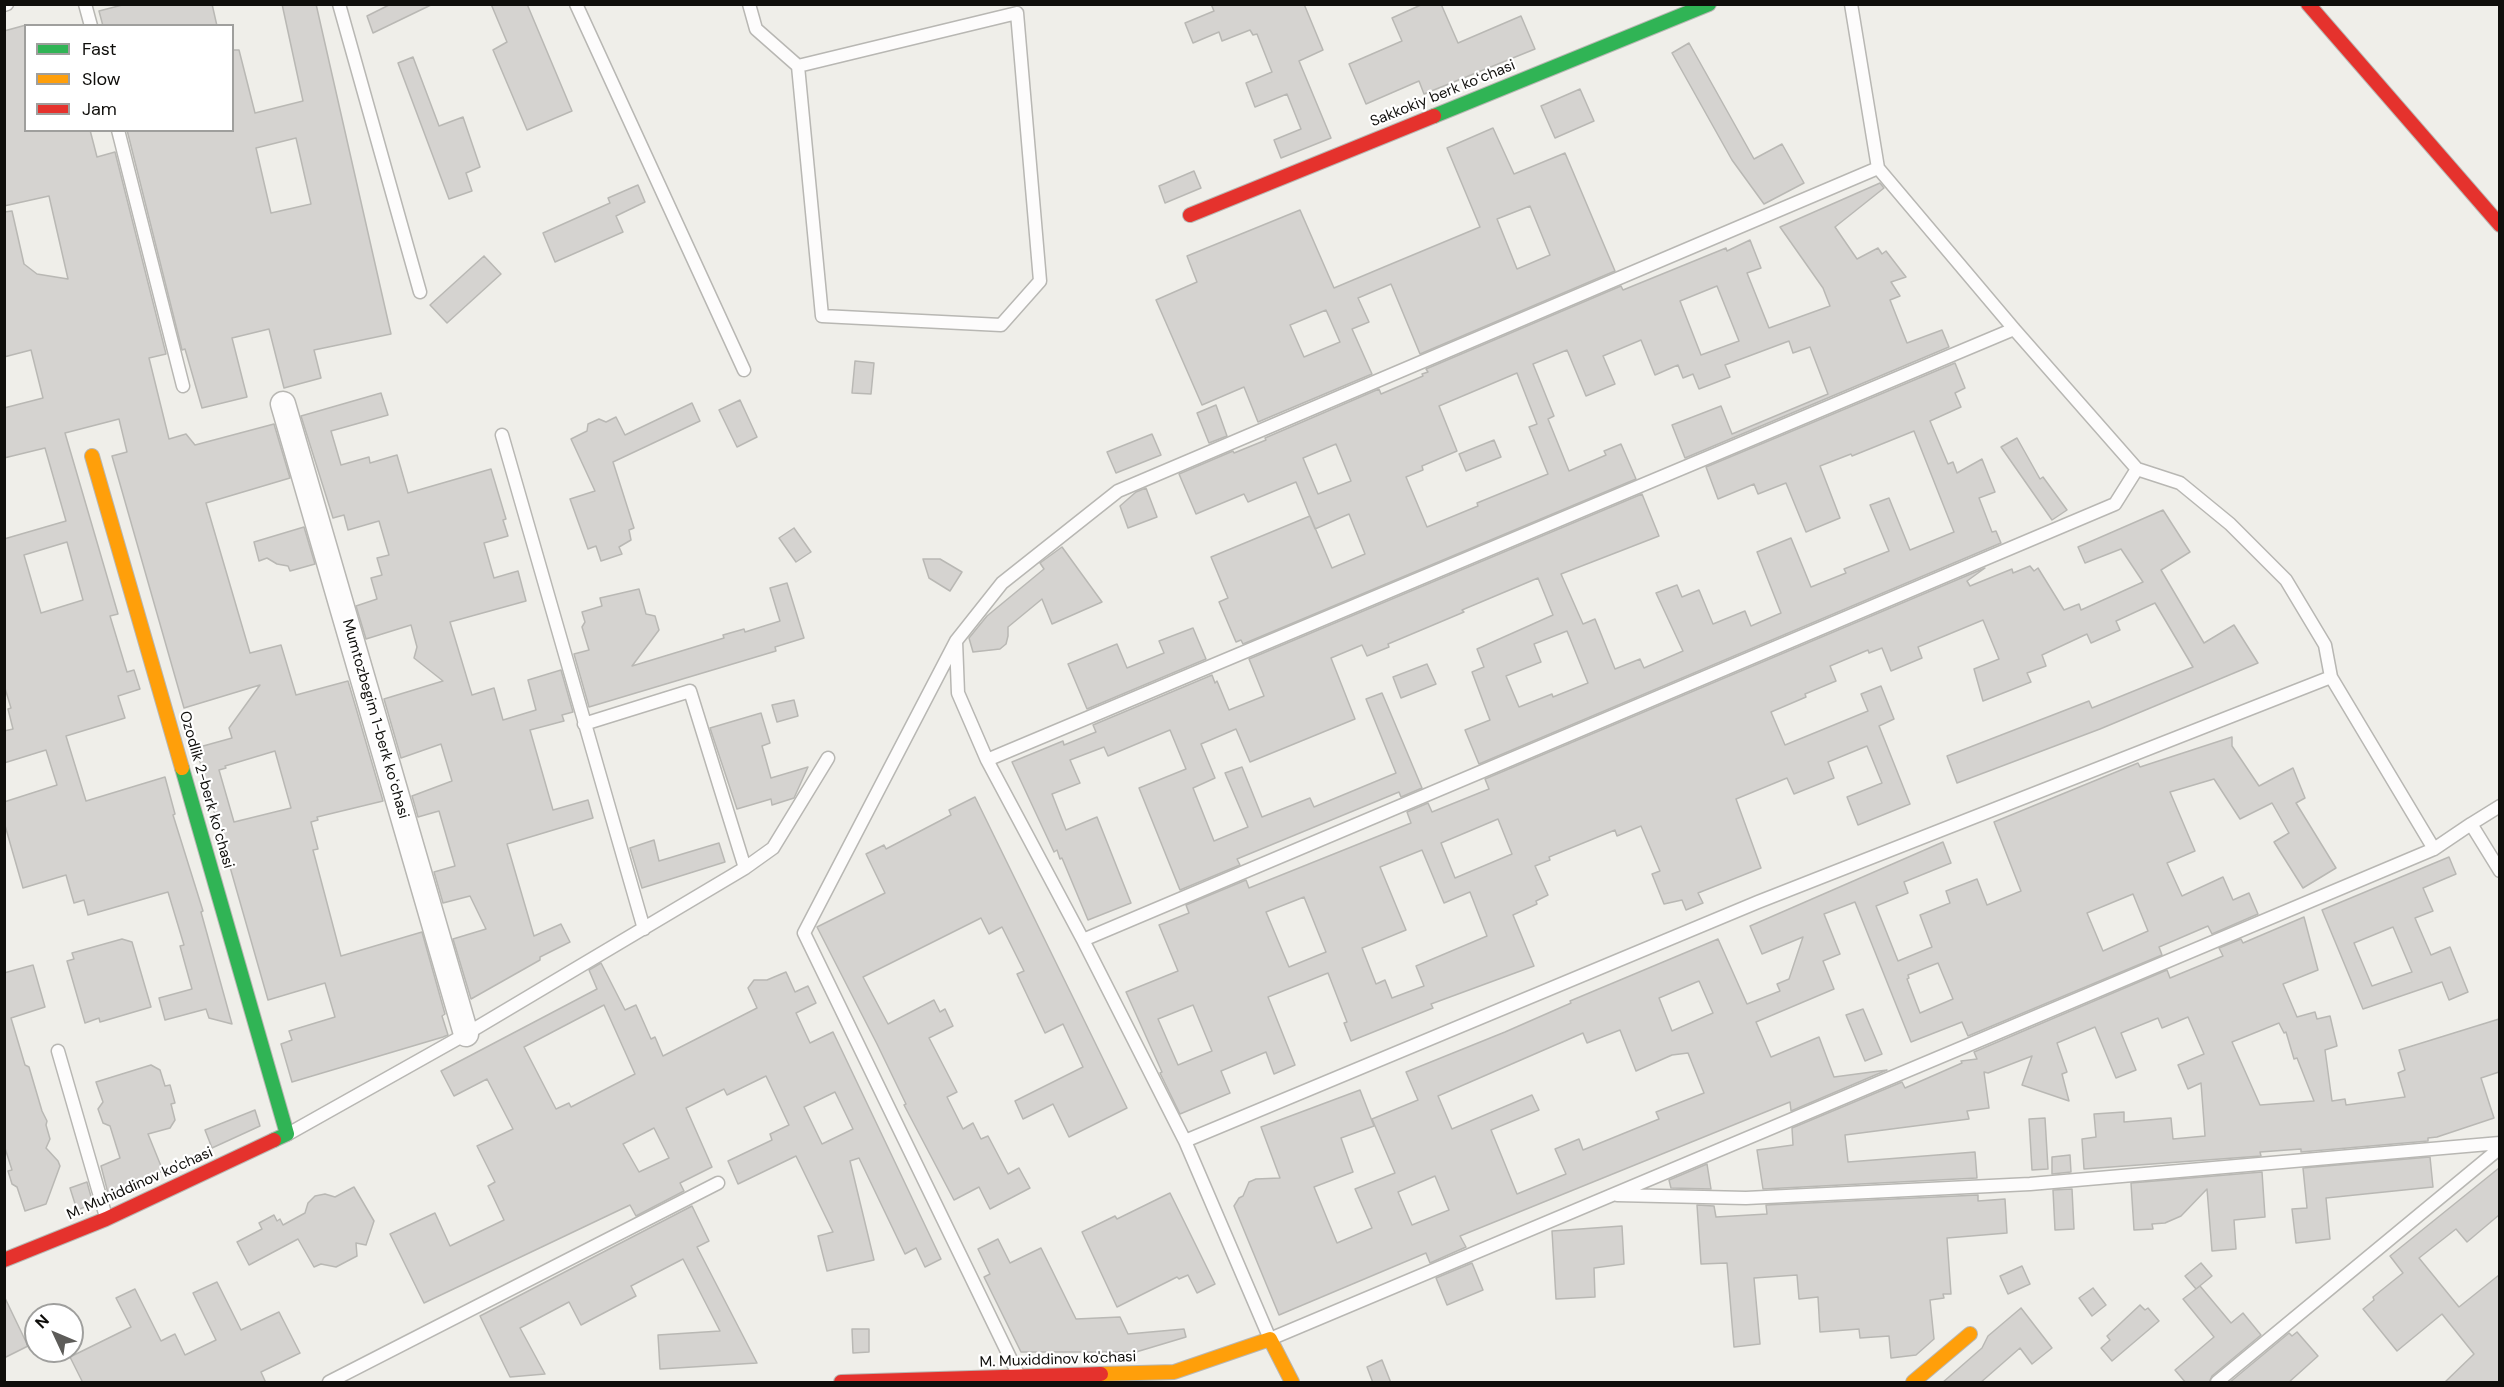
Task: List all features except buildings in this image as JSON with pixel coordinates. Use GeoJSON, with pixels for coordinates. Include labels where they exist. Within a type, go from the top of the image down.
{"type":"FeatureCollection","features":[{"type":"Feature","properties":{"kind":"street","name":"Sakkokiy berk koʻchasi"},"geometry":{"type":"LineString","coordinates":[[1190,215],[1709,4]]}},
{"type":"Feature","properties":{"kind":"street"},"geometry":{"type":"LineString","coordinates":[[2308,4],[2499,225]]}},
{"type":"Feature","properties":{"kind":"street","name":"Mumtozbegim 1-berk koʻchasi"},"geometry":{"type":"LineString","coordinates":[[283,404],[466,1034]]}},
{"type":"Feature","properties":{"kind":"street","name":"Ozodlik 2-berk koʻchasi"},"geometry":{"type":"LineString","coordinates":[[92,456],[287,1134]]}},
{"type":"Feature","properties":{"kind":"street","name":"M. Muhiddinov ko'chasi"},"geometry":{"type":"LineString","coordinates":[[4,1260],[106,1219],[287,1134]]}},
{"type":"Feature","properties":{"kind":"street"},"geometry":{"type":"LineString","coordinates":[[1913,1383],[1970,1334]]}},
{"type":"Feature","properties":{"kind":"street"},"geometry":{"type":"LineString","coordinates":[[1270,1339],[1292,1383]]}},
{"type":"Feature","properties":{"kind":"street","name":"M. Muxiddinov ko'chasi"},"geometry":{"type":"LineString","coordinates":[[841,1383],[1174,1372],[1270,1339]]}},
{"type":"Feature","properties":{"kind":"lane"},"geometry":{"type":"LineString","coordinates":[[85,4],[90,24]]}},
{"type":"Feature","properties":{"kind":"lane"},"geometry":{"type":"LineString","coordinates":[[339,4],[420,292]]}},
{"type":"Feature","properties":{"kind":"lane"},"geometry":{"type":"LineString","coordinates":[[576,4],[744,370]]}},
{"type":"Feature","properties":{"kind":"lane"},"geometry":{"type":"LineString","coordinates":[[749,4],[756,29],[798,66],[822,316],[1001,325],[1040,280],[1017,14],[798,66]]}},
{"type":"Feature","properties":{"kind":"lane"},"geometry":{"type":"LineString","coordinates":[[1851,4],[1878,168],[2013,329],[2137,469],[2180,483],[2230,524],[2286,580],[2325,645],[2331,677],[2434,849]]}},
{"type":"Feature","properties":{"kind":"lane"},"geometry":{"type":"LineString","coordinates":[[119,132],[183,386]]}},
{"type":"Feature","properties":{"kind":"lane"},"geometry":{"type":"LineString","coordinates":[[1019,1378],[804,933],[956,642],[1002,584],[1118,491],[1878,168]]}},
{"type":"Feature","properties":{"kind":"lane"},"geometry":{"type":"LineString","coordinates":[[987,760],[2013,329]]}},
{"type":"Feature","properties":{"kind":"lane"},"geometry":{"type":"LineString","coordinates":[[502,435],[644,929]]}},
{"type":"Feature","properties":{"kind":"lane"},"geometry":{"type":"LineString","coordinates":[[1083,940],[2115,504],[2137,469]]}},
{"type":"Feature","properties":{"kind":"lane"},"geometry":{"type":"LineString","coordinates":[[956,642],[958,693],[987,760],[1083,940],[1185,1141],[1270,1339],[2434,849],[2499,806]]}},
{"type":"Feature","properties":{"kind":"lane"},"geometry":{"type":"LineString","coordinates":[[1185,1141],[1758,902],[2331,677]]}},
{"type":"Feature","properties":{"kind":"lane"},"geometry":{"type":"LineString","coordinates":[[584,724],[690,691],[745,868]]}},
{"type":"Feature","properties":{"kind":"lane"},"geometry":{"type":"LineString","coordinates":[[287,1134],[466,1034],[745,868],[773,848],[828,758]]}},
{"type":"Feature","properties":{"kind":"lane"},"geometry":{"type":"LineString","coordinates":[[2471,824],[2499,871]]}},
{"type":"Feature","properties":{"kind":"lane"},"geometry":{"type":"LineString","coordinates":[[58,1051],[106,1219]]}},
{"type":"Feature","properties":{"kind":"lane"},"geometry":{"type":"LineString","coordinates":[[1613,1195],[1746,1198],[2030,1184],[2499,1143]]}},
{"type":"Feature","properties":{"kind":"lane"},"geometry":{"type":"LineString","coordinates":[[2217,1383],[2499,1148]]}},
{"type":"Feature","properties":{"kind":"lane"},"geometry":{"type":"LineString","coordinates":[[329,1383],[718,1182]]}},
{"type":"Feature","properties":{"kind":"traffic: fast"},"geometry":{"type":"LineString","coordinates":[[1434,116],[1709,4]]}},
{"type":"Feature","properties":{"kind":"traffic: fast"},"geometry":{"type":"LineString","coordinates":[[182,768],[287,1134],[274,1140]]}},
{"type":"Feature","properties":{"kind":"traffic: slow"},"geometry":{"type":"LineString","coordinates":[[92,456],[182,768]]}},
{"type":"Feature","properties":{"kind":"traffic: slow"},"geometry":{"type":"LineString","coordinates":[[1913,1382],[1970,1334]]}},
{"type":"Feature","properties":{"kind":"traffic: slow"},"geometry":{"type":"LineString","coordinates":[[1101,1374],[1174,1372],[1270,1339],[1292,1382]]}},
{"type":"Feature","properties":{"kind":"traffic: jam"},"geometry":{"type":"LineString","coordinates":[[2308,4],[2500,225]]}},
{"type":"Feature","properties":{"kind":"traffic: jam"},"geometry":{"type":"LineString","coordinates":[[1190,215],[1434,116]]}},
{"type":"Feature","properties":{"kind":"traffic: jam"},"geometry":{"type":"LineString","coordinates":[[4,1260],[106,1219],[274,1140]]}},
{"type":"Feature","properties":{"kind":"traffic: jam"},"geometry":{"type":"LineString","coordinates":[[841,1382],[1101,1374]]}}]}
